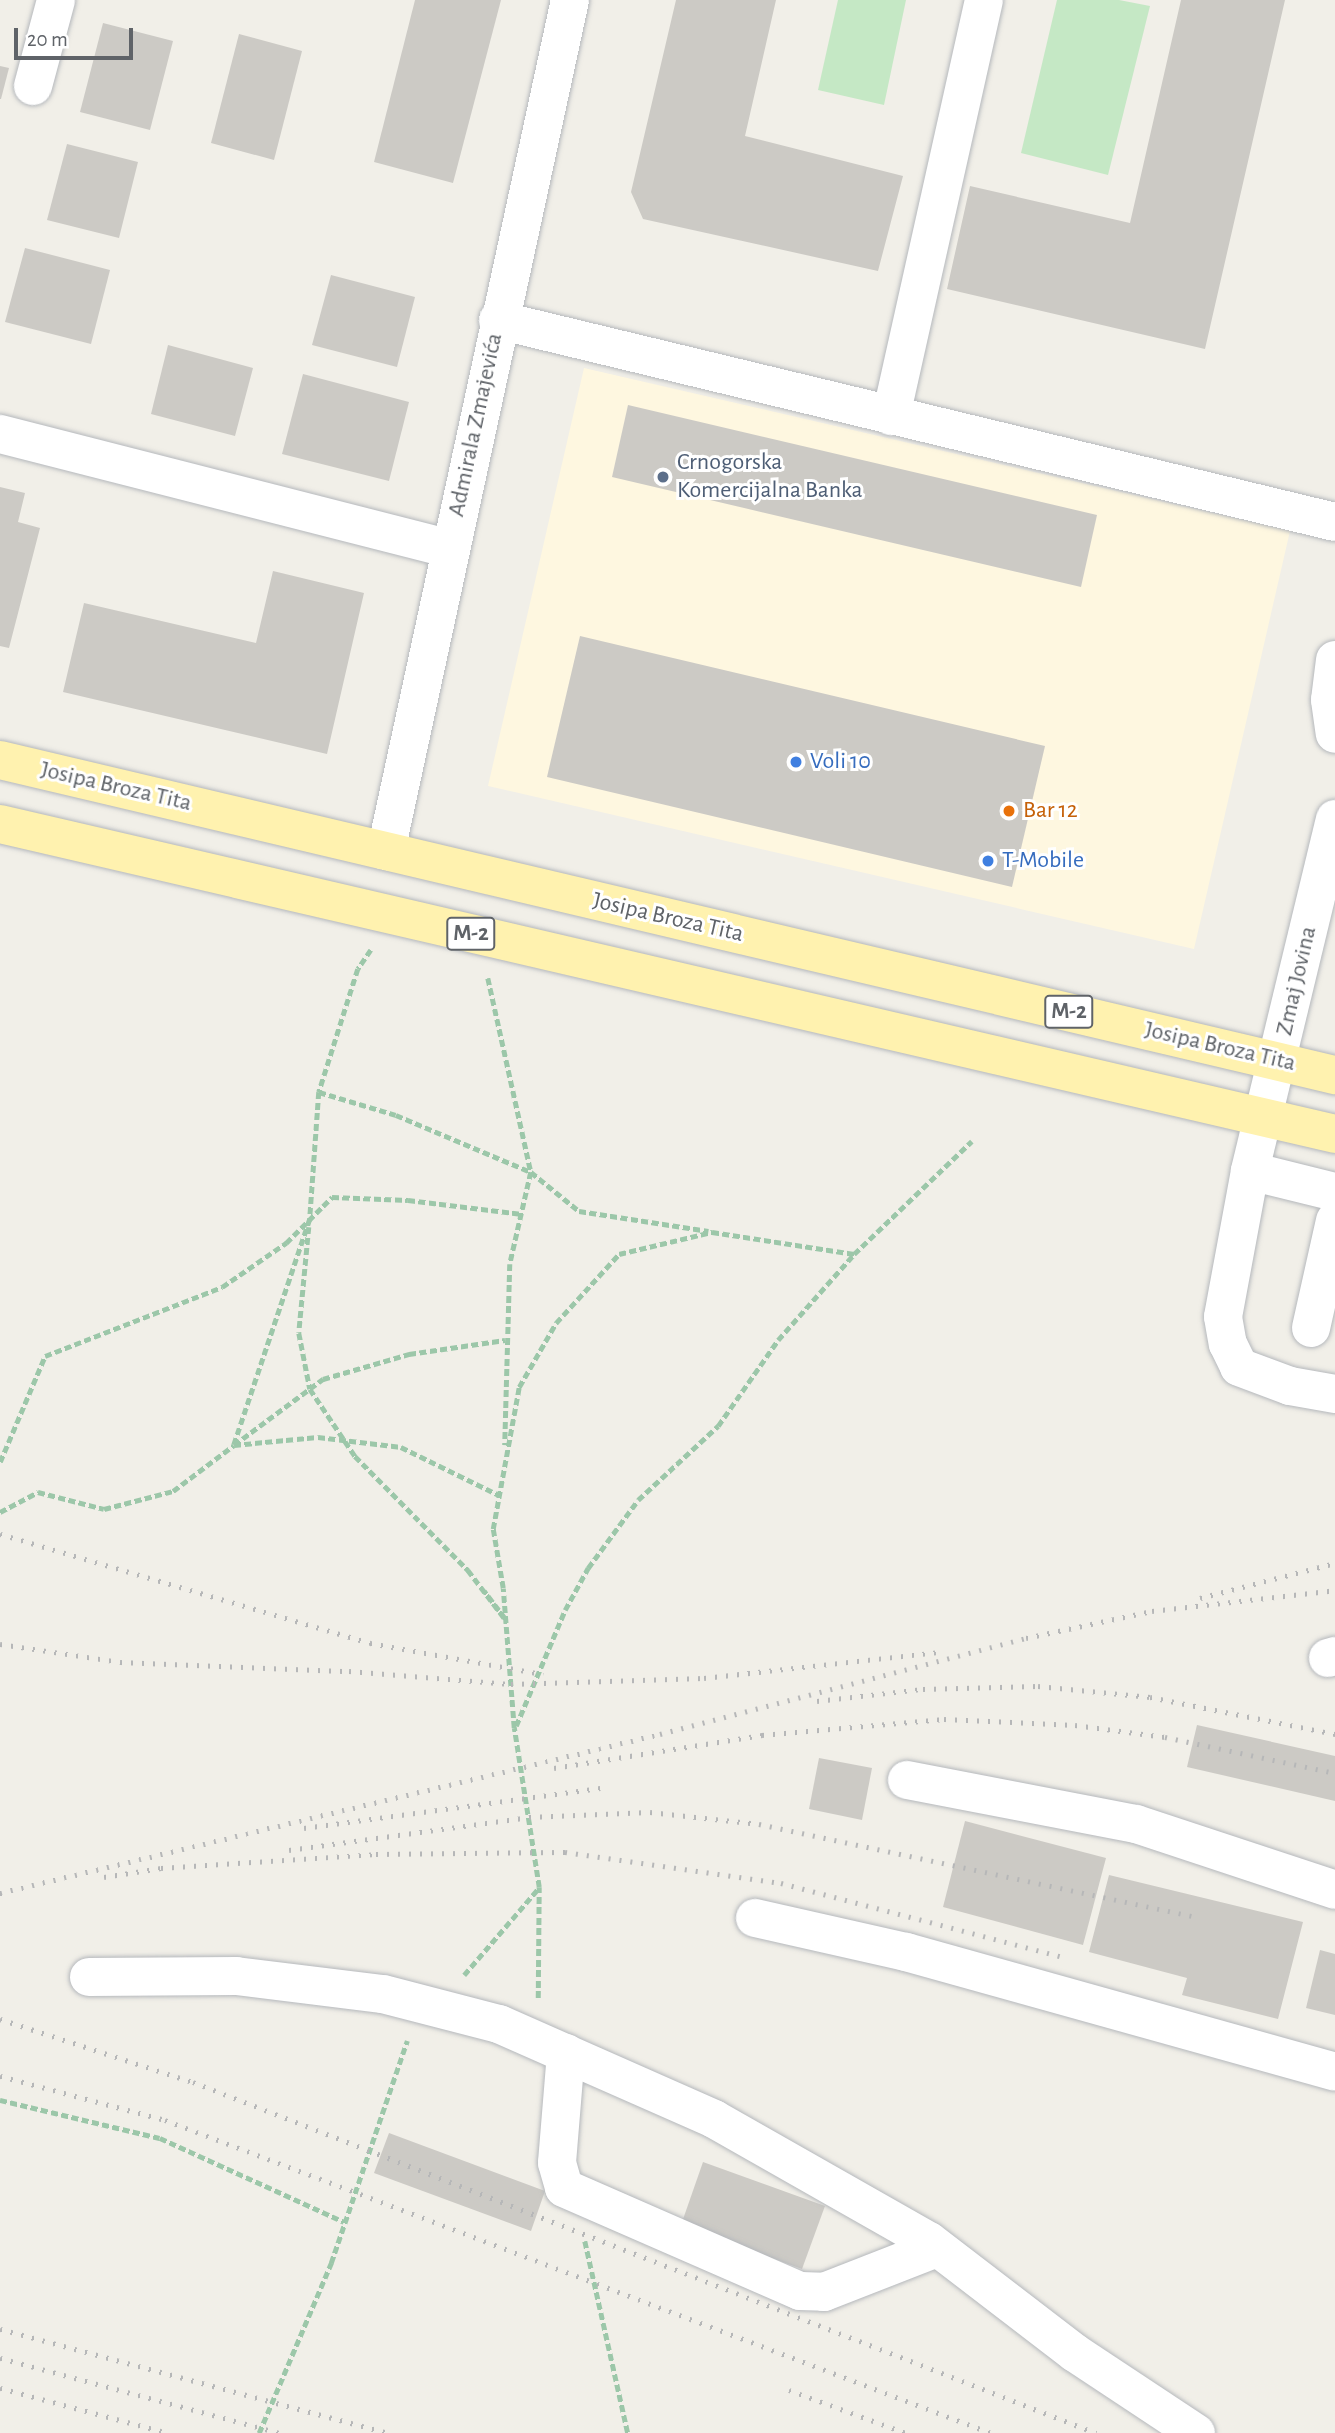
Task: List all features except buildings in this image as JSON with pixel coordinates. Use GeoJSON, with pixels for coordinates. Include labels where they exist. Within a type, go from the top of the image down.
{"type":"FeatureCollection","features":[{"type":"Feature","properties":{"kind":"main road","name":"Josipa Broza Tita"},"geometry":{"type":"LineString","coordinates":[[0,760],[1335,1075]]}},
{"type":"Feature","properties":{"kind":"main road","name":"M-2"},"geometry":{"type":"LineString","coordinates":[[0,824],[1335,1134]]}},
{"type":"Feature","properties":{"kind":"street"},"geometry":{"type":"LineString","coordinates":[[33,86],[56,0]]}},
{"type":"Feature","properties":{"kind":"street","name":"Admirala Zmajevića"},"geometry":{"type":"LineString","coordinates":[[386,851],[498,320],[570,0]]}},
{"type":"Feature","properties":{"kind":"street"},"geometry":{"type":"LineString","coordinates":[[891,416],[984,0]]}},
{"type":"Feature","properties":{"kind":"street"},"geometry":{"type":"LineString","coordinates":[[498,320],[1335,522]]}},
{"type":"Feature","properties":{"kind":"street"},"geometry":{"type":"LineString","coordinates":[[0,434],[450,549]]}},
{"type":"Feature","properties":{"kind":"street"},"geometry":{"type":"LineString","coordinates":[[1335,660],[1330,700],[1335,734]]}},
{"type":"Feature","properties":{"kind":"street","name":"Zmaj Jovina"},"geometry":{"type":"LineString","coordinates":[[1335,819],[1328,882],[1250,1171],[1223,1317],[1228,1344],[1239,1367],[1290,1386],[1335,1394]]}},
{"type":"Feature","properties":{"kind":"street"},"geometry":{"type":"LineString","coordinates":[[1250,1171],[1335,1192]]}},
{"type":"Feature","properties":{"kind":"street"},"geometry":{"type":"LineString","coordinates":[[1311,1328],[1335,1221]]}},
{"type":"Feature","properties":{"kind":"street"},"geometry":{"type":"LineString","coordinates":[[907,1780],[1136,1824],[1335,1890]]}},
{"type":"Feature","properties":{"kind":"street"},"geometry":{"type":"LineString","coordinates":[[755,1918],[906,1952],[1335,2072]]}},
{"type":"Feature","properties":{"kind":"street"},"geometry":{"type":"LineString","coordinates":[[89,1977],[236,1976],[383,1994],[499,2024],[714,2119],[937,2248],[1075,2353],[1196,2433]]}},
{"type":"Feature","properties":{"kind":"street"},"geometry":{"type":"LineString","coordinates":[[555,2049],[557,2163],[564,2188],[800,2291],[824,2292],[937,2248]]}},
{"type":"Feature","properties":{"kind":"path"},"geometry":{"type":"LineString","coordinates":[[396,917],[358,969],[320,1092],[299,1333],[310,1389],[344,1440],[411,1517],[468,1570],[505,1619]]}},
{"type":"Feature","properties":{"kind":"path"},"geometry":{"type":"LineString","coordinates":[[478,936],[531,1172],[510,1264],[505,1340],[506,1457]]}},
{"type":"Feature","properties":{"kind":"path"},"geometry":{"type":"LineString","coordinates":[[320,1092],[396,1115],[531,1172],[579,1210],[854,1254]]}},
{"type":"Feature","properties":{"kind":"path"},"geometry":{"type":"LineString","coordinates":[[514,1728],[565,1610],[589,1567],[638,1500],[718,1426],[778,1340],[854,1254],[972,1141]]}},
{"type":"Feature","properties":{"kind":"path"},"geometry":{"type":"LineString","coordinates":[[0,1462],[46,1356],[222,1287],[286,1243],[332,1197],[408,1200],[522,1214]]}},
{"type":"Feature","properties":{"kind":"path"},"geometry":{"type":"LineString","coordinates":[[234,1445],[310,1219]]}},
{"type":"Feature","properties":{"kind":"path"},"geometry":{"type":"LineString","coordinates":[[555,2049],[537,2003],[539,1888],[514,1728],[505,1619],[493,1529],[519,1387],[565,1314],[619,1254],[712,1232]]}},
{"type":"Feature","properties":{"kind":"path"},"geometry":{"type":"LineString","coordinates":[[0,1513],[38,1492],[104,1509],[173,1491],[323,1379],[410,1354],[505,1340]]}},
{"type":"Feature","properties":{"kind":"path"},"geometry":{"type":"LineString","coordinates":[[234,1445],[318,1437],[401,1447],[499,1494]]}},
{"type":"Feature","properties":{"kind":"path"},"geometry":{"type":"LineString","coordinates":[[484,1591],[505,1619]]}},
{"type":"Feature","properties":{"kind":"path"},"geometry":{"type":"LineString","coordinates":[[259,2433],[344,2222],[413,2025],[455,1989],[539,1888]]}},
{"type":"Feature","properties":{"kind":"path"},"geometry":{"type":"LineString","coordinates":[[0,2100],[160,2138],[344,2222]]}},
{"type":"Feature","properties":{"kind":"path"},"geometry":{"type":"LineString","coordinates":[[564,2188],[583,2230],[628,2433]]}},
{"type":"Feature","properties":{"kind":"shaded area"},"geometry":{"type":"Polygon","coordinates":[[[584,368],[1290,531],[1194,949],[488,786],[584,368]]]}},
{"type":"Feature","properties":{"kind":"green space"},"geometry":{"type":"Polygon","coordinates":[[[838,0],[906,0],[884,105],[818,90],[838,0]]]}},
{"type":"Feature","properties":{"kind":"green space"},"geometry":{"type":"Polygon","coordinates":[[[1057,0],[1119,0],[1150,6],[1108,175],[1021,153],[1057,0]]]}},
{"type":"Feature","properties":{"kind":"railway"},"geometry":{"type":"LineString","coordinates":[[0,1534],[370,1643],[543,1674]]}},
{"type":"Feature","properties":{"kind":"railway"},"geometry":{"type":"LineString","coordinates":[[1200,1598],[1335,1563]]}},
{"type":"Feature","properties":{"kind":"railway"},"geometry":{"type":"LineString","coordinates":[[0,1893],[660,1734],[1026,1638],[1152,1611],[1335,1590]]}},
{"type":"Feature","properties":{"kind":"railway"},"geometry":{"type":"LineString","coordinates":[[0,1644],[120,1662],[349,1671],[511,1684],[704,1678],[941,1652]]}},
{"type":"Feature","properties":{"kind":"railway"},"geometry":{"type":"LineString","coordinates":[[817,1701],[923,1689],[1038,1686],[1150,1697],[1335,1734]]}},
{"type":"Feature","properties":{"kind":"railway"},"geometry":{"type":"LineString","coordinates":[[554,1768],[762,1735],[944,1719],[1075,1725],[1165,1737],[1335,1773]]}},
{"type":"Feature","properties":{"kind":"railway"},"geometry":{"type":"LineString","coordinates":[[304,1828],[600,1788]]}},
{"type":"Feature","properties":{"kind":"railway"},"geometry":{"type":"LineString","coordinates":[[289,1850],[529,1817],[650,1812],[759,1824],[1197,1917]]}},
{"type":"Feature","properties":{"kind":"railway"},"geometry":{"type":"LineString","coordinates":[[104,1877],[161,1868],[376,1854],[565,1852],[781,1883],[1066,1958]]}},
{"type":"Feature","properties":{"kind":"railway"},"geometry":{"type":"LineString","coordinates":[[0,2019],[193,2082],[1096,2433]]}},
{"type":"Feature","properties":{"kind":"railway"},"geometry":{"type":"LineString","coordinates":[[0,2076],[165,2120],[991,2433]]}},
{"type":"Feature","properties":{"kind":"railway"},"geometry":{"type":"LineString","coordinates":[[0,2329],[387,2433]]}},
{"type":"Feature","properties":{"kind":"railway"},"geometry":{"type":"LineString","coordinates":[[0,2358],[280,2433]]}},
{"type":"Feature","properties":{"kind":"railway"},"geometry":{"type":"LineString","coordinates":[[0,2388],[168,2433]]}},
{"type":"Feature","properties":{"kind":"railway"},"geometry":{"type":"LineString","coordinates":[[789,2390],[906,2433]]}},
{"type":"Feature","properties":{"kind":"place","name":"Crnogorska Komercijalna Banka"},"geometry":{"type":"Point","coordinates":[663,477]}},
{"type":"Feature","properties":{"kind":"place","name":"Voli 10"},"geometry":{"type":"Point","coordinates":[796,762]}},
{"type":"Feature","properties":{"kind":"place","name":"Bar 12"},"geometry":{"type":"Point","coordinates":[1009,811]}},
{"type":"Feature","properties":{"kind":"place","name":"T-Mobile"},"geometry":{"type":"Point","coordinates":[988,861]}}]}
